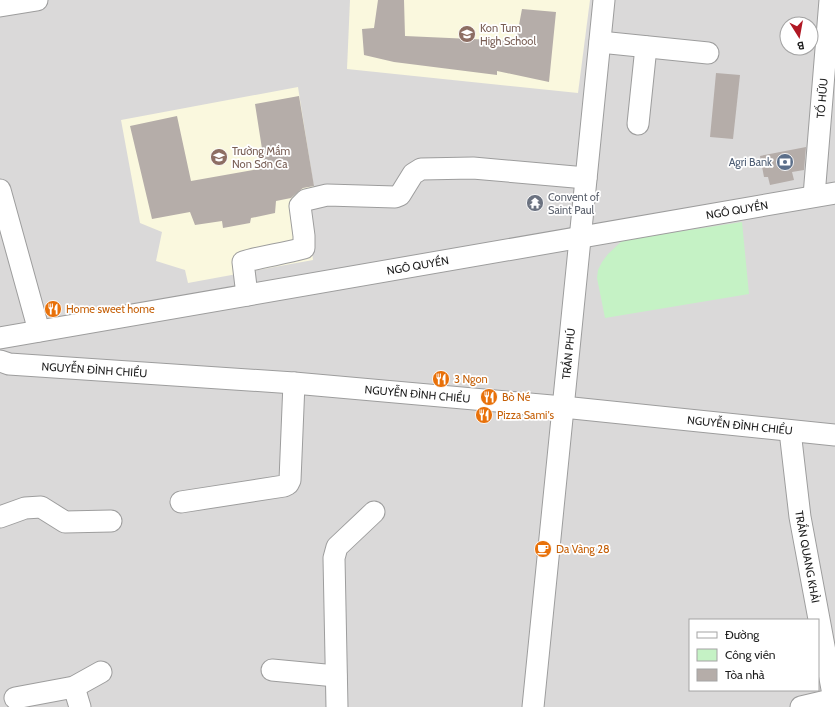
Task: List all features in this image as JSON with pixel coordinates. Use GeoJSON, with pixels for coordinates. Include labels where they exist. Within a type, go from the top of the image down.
{"type":"FeatureCollection","features":[{"type":"Feature","properties":{"kind":"street"},"geometry":{"type":"LineString","coordinates":[[0,6],[37,0]]}},
{"type":"Feature","properties":{"kind":"street","name":"TRẦN PHÚ"},"geometry":{"type":"LineString","coordinates":[[533,707],[604,0]]}},
{"type":"Feature","properties":{"kind":"street","name":"TỐ HỮU"},"geometry":{"type":"LineString","coordinates":[[814,196],[830,0]]}},
{"type":"Feature","properties":{"kind":"street"},"geometry":{"type":"LineString","coordinates":[[600,42],[708,53]]}},
{"type":"Feature","properties":{"kind":"street"},"geometry":{"type":"LineString","coordinates":[[638,124],[646,47]]}},
{"type":"Feature","properties":{"kind":"street"},"geometry":{"type":"LineString","coordinates":[[247,294],[243,262],[304,248],[300,206],[306,200],[328,195],[400,195],[413,174],[421,169],[472,168],[586,178]]}},
{"type":"Feature","properties":{"kind":"street"},"geometry":{"type":"LineString","coordinates":[[0,190],[39,331]]}},
{"type":"Feature","properties":{"kind":"street","name":"NGÔ QUYỀN"},"geometry":{"type":"LineString","coordinates":[[0,338],[835,193]]}},
{"type":"Feature","properties":{"kind":"street","name":"NGUYỄN ĐÌNH CHIỂU"},"geometry":{"type":"LineString","coordinates":[[0,362],[9,364],[294,382],[563,407],[790,432],[835,435]]}},
{"type":"Feature","properties":{"kind":"street"},"geometry":{"type":"LineString","coordinates":[[181,502],[284,486],[288,484],[290,480],[294,382]]}},
{"type":"Feature","properties":{"kind":"street","name":"TRẦN QUANG KHẢI"},"geometry":{"type":"LineString","coordinates":[[790,432],[800,517],[835,701]]}},
{"type":"Feature","properties":{"kind":"street"},"geometry":{"type":"LineString","coordinates":[[0,517],[25,508],[41,507],[65,522],[111,521]]}},
{"type":"Feature","properties":{"kind":"street"},"geometry":{"type":"LineString","coordinates":[[337,707],[334,558],[337,547],[374,512]]}},
{"type":"Feature","properties":{"kind":"street"},"geometry":{"type":"LineString","coordinates":[[272,670],[336,676]]}},
{"type":"Feature","properties":{"kind":"street"},"geometry":{"type":"LineString","coordinates":[[14,698],[74,687],[101,672]]}},
{"type":"Feature","properties":{"kind":"street"},"geometry":{"type":"LineString","coordinates":[[74,687],[80,707]]}},
{"type":"Feature","properties":{"kind":"street"},"geometry":{"type":"LineString","coordinates":[[801,707],[835,701]]}},
{"type":"Feature","properties":{"kind":"shaded area"},"geometry":{"type":"Polygon","coordinates":[[[0,0],[835,0],[835,707],[0,707],[0,0]]]}},
{"type":"Feature","properties":{"kind":"shaded area","name":"Kon Tum High School"},"geometry":{"type":"Polygon","coordinates":[[[350,0],[590,0],[578,93],[347,69],[350,0]]]}},
{"type":"Feature","properties":{"kind":"shaded area","name":"Trường Mầm Non Sơn Ca"},"geometry":{"type":"Polygon","coordinates":[[[298,87],[316,201],[306,206],[313,260],[188,283],[185,270],[156,261],[162,232],[140,223],[121,120],[298,87]]]}},
{"type":"Feature","properties":{"kind":"green space"},"geometry":{"type":"Polygon","coordinates":[[[742,222],[749,294],[605,318],[597,278],[598,270],[608,254],[623,240],[742,222]]]}},
{"type":"Feature","properties":{"kind":"building"},"geometry":{"type":"Polygon","coordinates":[[[378,0],[404,0],[405,36],[516,41],[522,9],[556,12],[549,82],[497,71],[497,75],[394,62],[364,55],[362,29],[374,28],[378,0]]]}},
{"type":"Feature","properties":{"kind":"building"},"geometry":{"type":"Polygon","coordinates":[[[716,73],[740,75],[733,139],[710,137],[716,73]]]}},
{"type":"Feature","properties":{"kind":"building","name":"Trường Mầm Non Sơn Ca"},"geometry":{"type":"Polygon","coordinates":[[[299,96],[314,186],[303,188],[291,198],[276,201],[275,213],[251,218],[250,223],[223,228],[222,221],[195,225],[190,212],[152,219],[130,126],[177,116],[191,181],[265,168],[255,104],[299,96]]]}},
{"type":"Feature","properties":{"kind":"building","name":"Agri Bank"},"geometry":{"type":"Polygon","coordinates":[[[806,147],[804,170],[792,172],[794,180],[770,185],[768,177],[764,177],[760,156],[806,147]]]}},
{"type":"Feature","properties":{"kind":"place","name":"Kon Tum High School"},"geometry":{"type":"Point","coordinates":[467,34]}},
{"type":"Feature","properties":{"kind":"place","name":"Trường Mầm Non Sơn Ca"},"geometry":{"type":"Point","coordinates":[219,157]}},
{"type":"Feature","properties":{"kind":"place","name":"Agri Bank"},"geometry":{"type":"Point","coordinates":[785,162]}},
{"type":"Feature","properties":{"kind":"place","name":"Convent of Saint Paul"},"geometry":{"type":"Point","coordinates":[535,203]}},
{"type":"Feature","properties":{"kind":"place","name":"Home sweet home"},"geometry":{"type":"Point","coordinates":[53,309]}},
{"type":"Feature","properties":{"kind":"place","name":"3 Ngon"},"geometry":{"type":"Point","coordinates":[441,379]}},
{"type":"Feature","properties":{"kind":"place","name":"Bò Né"},"geometry":{"type":"Point","coordinates":[489,397]}},
{"type":"Feature","properties":{"kind":"place","name":"Pizza Sami's"},"geometry":{"type":"Point","coordinates":[484,415]}},
{"type":"Feature","properties":{"kind":"place","name":"Da Vàng 28"},"geometry":{"type":"Point","coordinates":[543,549]}}]}
